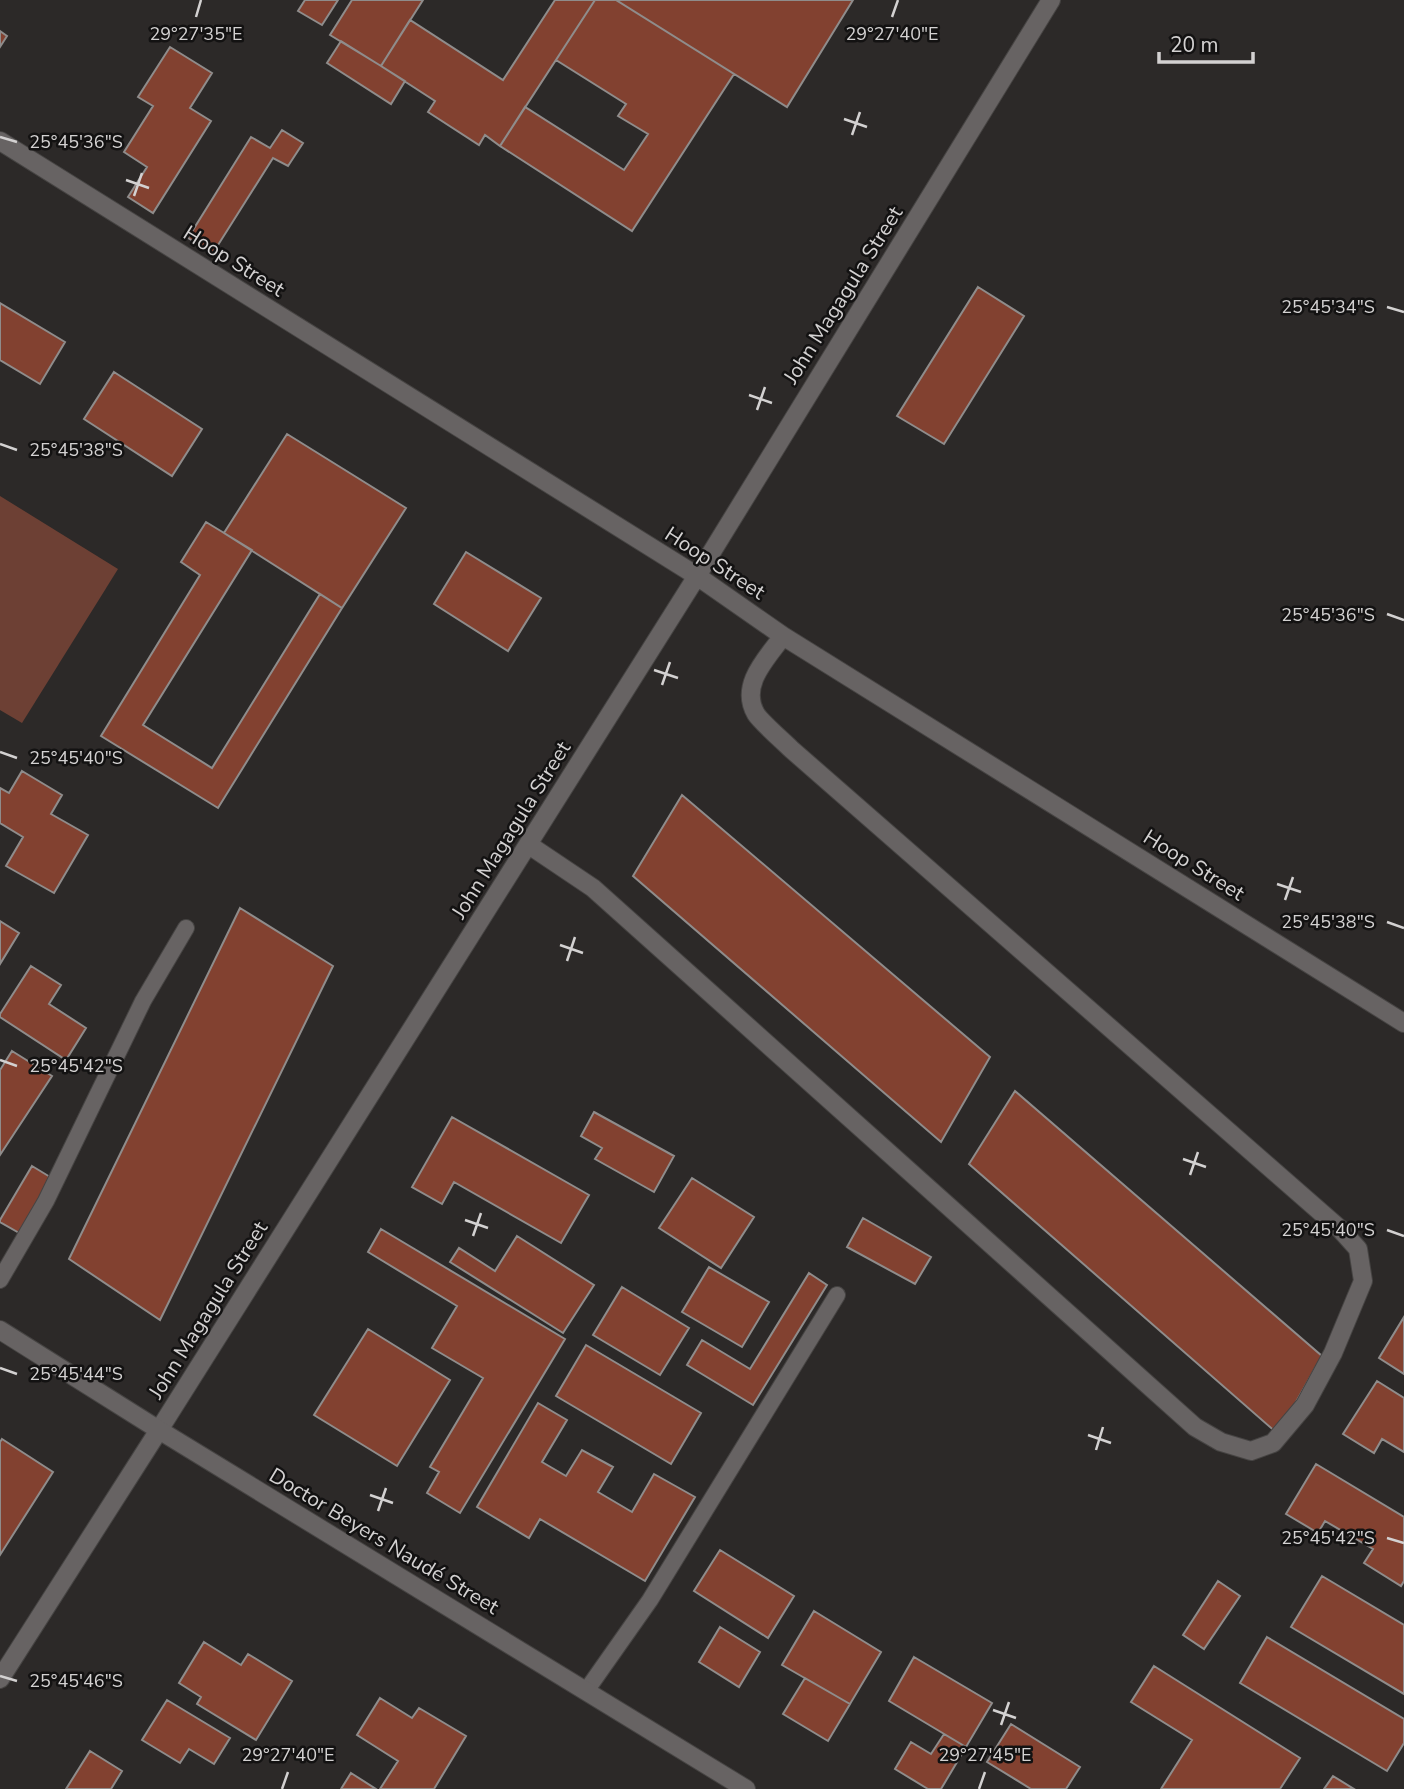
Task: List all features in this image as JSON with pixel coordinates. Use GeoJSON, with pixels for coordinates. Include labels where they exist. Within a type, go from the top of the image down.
{"type":"FeatureCollection","features":[{"type":"Feature","properties":{"kind":"street","name":"John Magagula Street"},"geometry":{"type":"LineString","coordinates":[[0,1679],[529,845],[1051,0]]}},
{"type":"Feature","properties":{"kind":"street","name":"Hoop Street"},"geometry":{"type":"LineString","coordinates":[[0,141],[696,576],[783,636],[1404,1023]]}},
{"type":"Feature","properties":{"kind":"street"},"geometry":{"type":"LineString","coordinates":[[529,845],[593,888],[1195,1427],[1221,1442],[1251,1451],[1273,1443],[1305,1405],[1333,1353],[1363,1281],[1358,1249],[1340,1229],[801,758],[756,714],[750,692],[755,675],[783,636]]}},
{"type":"Feature","properties":{"kind":"street","name":"Doctor Beyers Naudé Street"},"geometry":{"type":"LineString","coordinates":[[0,1330],[747,1789]]}},
{"type":"Feature","properties":{"kind":"lane"},"geometry":{"type":"LineString","coordinates":[[0,1280],[46,1201],[143,1001],[186,928]]}},
{"type":"Feature","properties":{"kind":"lane"},"geometry":{"type":"LineString","coordinates":[[586,1691],[650,1600],[837,1295]]}},
{"type":"Feature","properties":{"kind":"shaded area"},"geometry":{"type":"Polygon","coordinates":[[[0,496],[118,569],[22,723],[0,710],[0,496]]]}},
{"type":"Feature","properties":{"kind":"building"},"geometry":{"type":"Polygon","coordinates":[[[305,0],[338,0],[322,25],[298,11],[305,0]]]}},
{"type":"Feature","properties":{"kind":"building"},"geometry":{"type":"Polygon","coordinates":[[[352,0],[423,0],[381,66],[330,35],[352,0]]]}},
{"type":"Feature","properties":{"kind":"building"},"geometry":{"type":"Polygon","coordinates":[[[555,0],[595,0],[500,146],[485,135],[479,145],[428,112],[435,101],[381,66],[410,20],[503,80],[555,0]]]}},
{"type":"Feature","properties":{"kind":"building"},"geometry":{"type":"Polygon","coordinates":[[[595,0],[616,0],[734,74],[632,231],[500,146],[525,107],[624,170],[648,134],[618,116],[626,104],[556,60],[595,0]]]}},
{"type":"Feature","properties":{"kind":"building"},"geometry":{"type":"Polygon","coordinates":[[[616,0],[853,0],[787,107],[616,0]]]}},
{"type":"Feature","properties":{"kind":"building"},"geometry":{"type":"Polygon","coordinates":[[[0,31],[7,36],[0,47],[0,31]]]}},
{"type":"Feature","properties":{"kind":"building"},"geometry":{"type":"Polygon","coordinates":[[[341,41],[405,81],[391,104],[327,63],[341,41]]]}},
{"type":"Feature","properties":{"kind":"building"},"geometry":{"type":"Polygon","coordinates":[[[170,47],[212,73],[190,108],[211,121],[153,213],[128,197],[147,167],[124,152],[153,106],[138,97],[170,47]]]}},
{"type":"Feature","properties":{"kind":"building"},"geometry":{"type":"Polygon","coordinates":[[[282,130],[303,143],[288,166],[273,158],[213,253],[188,238],[251,137],[270,148],[282,130]]]}},
{"type":"Feature","properties":{"kind":"building"},"geometry":{"type":"Polygon","coordinates":[[[978,287],[1024,316],[944,444],[897,416],[978,287]]]}},
{"type":"Feature","properties":{"kind":"building"},"geometry":{"type":"Polygon","coordinates":[[[0,303],[65,342],[40,384],[0,360],[0,303]]]}},
{"type":"Feature","properties":{"kind":"building"},"geometry":{"type":"Polygon","coordinates":[[[114,372],[202,429],[172,476],[84,419],[114,372]]]}},
{"type":"Feature","properties":{"kind":"building"},"geometry":{"type":"Polygon","coordinates":[[[287,434],[406,508],[342,608],[224,533],[287,434]]]}},
{"type":"Feature","properties":{"kind":"building"},"geometry":{"type":"Polygon","coordinates":[[[206,522],[252,550],[143,725],[212,768],[320,594],[342,608],[218,808],[101,736],[200,575],[181,562],[206,522]]]}},
{"type":"Feature","properties":{"kind":"building"},"geometry":{"type":"Polygon","coordinates":[[[466,552],[541,598],[508,651],[434,604],[466,552]]]}},
{"type":"Feature","properties":{"kind":"building"},"geometry":{"type":"Polygon","coordinates":[[[22,771],[62,795],[51,814],[88,835],[54,893],[6,866],[23,837],[0,823],[0,788],[9,793],[22,771]]]}},
{"type":"Feature","properties":{"kind":"building"},"geometry":{"type":"Polygon","coordinates":[[[682,795],[990,1057],[941,1142],[633,876],[682,795]]]}},
{"type":"Feature","properties":{"kind":"building"},"geometry":{"type":"Polygon","coordinates":[[[240,908],[333,966],[160,1320],[69,1259],[240,908]]]}},
{"type":"Feature","properties":{"kind":"building"},"geometry":{"type":"Polygon","coordinates":[[[0,921],[19,933],[0,964],[0,921]]]}},
{"type":"Feature","properties":{"kind":"building"},"geometry":{"type":"Polygon","coordinates":[[[31,966],[61,985],[49,1004],[86,1028],[66,1060],[0,1017],[31,966]]]}},
{"type":"Feature","properties":{"kind":"building"},"geometry":{"type":"Polygon","coordinates":[[[12,1051],[52,1076],[0,1155],[0,1070],[12,1051]]]}},
{"type":"Feature","properties":{"kind":"building"},"geometry":{"type":"Polygon","coordinates":[[[1015,1091],[1322,1356],[1278,1434],[969,1164],[1015,1091]]]}},
{"type":"Feature","properties":{"kind":"building"},"geometry":{"type":"Polygon","coordinates":[[[594,1112],[674,1156],[654,1192],[595,1159],[602,1148],[581,1136],[594,1112]]]}},
{"type":"Feature","properties":{"kind":"building"},"geometry":{"type":"Polygon","coordinates":[[[452,1117],[589,1195],[561,1243],[454,1182],[442,1204],[412,1187],[452,1117]]]}},
{"type":"Feature","properties":{"kind":"building"},"geometry":{"type":"Polygon","coordinates":[[[32,1166],[60,1183],[28,1238],[0,1220],[32,1166]]]}},
{"type":"Feature","properties":{"kind":"building"},"geometry":{"type":"Polygon","coordinates":[[[692,1178],[754,1217],[721,1268],[659,1228],[692,1178]]]}},
{"type":"Feature","properties":{"kind":"building"},"geometry":{"type":"Polygon","coordinates":[[[863,1218],[931,1257],[915,1284],[847,1247],[863,1218]]]}},
{"type":"Feature","properties":{"kind":"building"},"geometry":{"type":"Polygon","coordinates":[[[381,1229],[565,1339],[460,1513],[427,1493],[439,1472],[430,1467],[483,1378],[432,1348],[457,1306],[368,1252],[381,1229]]]}},
{"type":"Feature","properties":{"kind":"building"},"geometry":{"type":"Polygon","coordinates":[[[517,1236],[594,1285],[563,1333],[450,1262],[459,1248],[495,1271],[517,1236]]]}},
{"type":"Feature","properties":{"kind":"building"},"geometry":{"type":"Polygon","coordinates":[[[709,1267],[769,1302],[742,1347],[682,1312],[709,1267]]]}},
{"type":"Feature","properties":{"kind":"building"},"geometry":{"type":"Polygon","coordinates":[[[809,1273],[827,1285],[753,1405],[687,1365],[702,1340],[750,1369],[809,1273]]]}},
{"type":"Feature","properties":{"kind":"building"},"geometry":{"type":"Polygon","coordinates":[[[622,1287],[689,1328],[660,1375],[593,1335],[622,1287]]]}},
{"type":"Feature","properties":{"kind":"building"},"geometry":{"type":"Polygon","coordinates":[[[1404,1317],[1404,1374],[1379,1358],[1404,1317]]]}},
{"type":"Feature","properties":{"kind":"building"},"geometry":{"type":"Polygon","coordinates":[[[368,1329],[450,1380],[397,1466],[314,1415],[368,1329]]]}},
{"type":"Feature","properties":{"kind":"building"},"geometry":{"type":"Polygon","coordinates":[[[586,1345],[701,1413],[671,1464],[556,1396],[586,1345]]]}},
{"type":"Feature","properties":{"kind":"building"},"geometry":{"type":"Polygon","coordinates":[[[1377,1381],[1404,1398],[1404,1452],[1382,1439],[1374,1453],[1343,1434],[1377,1381]]]}},
{"type":"Feature","properties":{"kind":"building"},"geometry":{"type":"Polygon","coordinates":[[[538,1403],[567,1420],[542,1462],[566,1476],[582,1450],[613,1467],[598,1492],[632,1512],[654,1474],[695,1497],[645,1581],[540,1519],[529,1538],[477,1507],[538,1403]]]}},
{"type":"Feature","properties":{"kind":"building"},"geometry":{"type":"Polygon","coordinates":[[[2,1439],[53,1472],[0,1555],[0,1442],[2,1439]]]}},
{"type":"Feature","properties":{"kind":"building"},"geometry":{"type":"Polygon","coordinates":[[[1316,1464],[1404,1517],[1404,1581],[1401,1586],[1364,1563],[1373,1549],[1325,1521],[1318,1533],[1286,1514],[1316,1464]]]}},
{"type":"Feature","properties":{"kind":"building"},"geometry":{"type":"Polygon","coordinates":[[[720,1550],[794,1596],[768,1638],[694,1591],[720,1550]]]}},
{"type":"Feature","properties":{"kind":"building"},"geometry":{"type":"Polygon","coordinates":[[[1322,1576],[1404,1625],[1404,1694],[1291,1627],[1322,1576]]]}},
{"type":"Feature","properties":{"kind":"building"},"geometry":{"type":"Polygon","coordinates":[[[1218,1581],[1240,1596],[1204,1649],[1183,1635],[1218,1581]]]}},
{"type":"Feature","properties":{"kind":"building"},"geometry":{"type":"Polygon","coordinates":[[[814,1611],[881,1652],[850,1704],[782,1665],[814,1611]]]}},
{"type":"Feature","properties":{"kind":"building"},"geometry":{"type":"Polygon","coordinates":[[[720,1627],[760,1652],[739,1687],[699,1662],[720,1627]]]}},
{"type":"Feature","properties":{"kind":"building"},"geometry":{"type":"Polygon","coordinates":[[[1267,1637],[1404,1719],[1404,1743],[1387,1771],[1240,1683],[1267,1637]]]}},
{"type":"Feature","properties":{"kind":"building"},"geometry":{"type":"Polygon","coordinates":[[[204,1642],[241,1665],[248,1654],[292,1681],[256,1740],[197,1704],[201,1697],[179,1683],[204,1642]]]}},
{"type":"Feature","properties":{"kind":"building"},"geometry":{"type":"Polygon","coordinates":[[[914,1657],[992,1703],[966,1747],[889,1701],[914,1657]]]}},
{"type":"Feature","properties":{"kind":"building"},"geometry":{"type":"Polygon","coordinates":[[[1154,1666],[1300,1758],[1280,1789],[1161,1789],[1192,1740],[1131,1702],[1154,1666]]]}},
{"type":"Feature","properties":{"kind":"building"},"geometry":{"type":"Polygon","coordinates":[[[805,1678],[850,1704],[828,1741],[783,1714],[805,1678]]]}},
{"type":"Feature","properties":{"kind":"building"},"geometry":{"type":"Polygon","coordinates":[[[380,1698],[412,1718],[419,1708],[466,1736],[434,1789],[380,1789],[398,1761],[357,1735],[380,1698]]]}},
{"type":"Feature","properties":{"kind":"building"},"geometry":{"type":"Polygon","coordinates":[[[167,1700],[230,1738],[214,1764],[189,1749],[180,1763],[142,1740],[167,1700]]]}},
{"type":"Feature","properties":{"kind":"building"},"geometry":{"type":"Polygon","coordinates":[[[1011,1724],[1080,1767],[1066,1789],[1031,1789],[987,1762],[1011,1724]]]}},
{"type":"Feature","properties":{"kind":"building"},"geometry":{"type":"Polygon","coordinates":[[[944,1734],[966,1747],[941,1789],[928,1789],[895,1769],[911,1742],[931,1754],[944,1734]]]}},
{"type":"Feature","properties":{"kind":"building"},"geometry":{"type":"Polygon","coordinates":[[[90,1751],[122,1771],[111,1789],[66,1789],[90,1751]]]}},
{"type":"Feature","properties":{"kind":"building"},"geometry":{"type":"Polygon","coordinates":[[[351,1773],[376,1789],[341,1789],[351,1773]]]}},
{"type":"Feature","properties":{"kind":"building"},"geometry":{"type":"Polygon","coordinates":[[[1333,1776],[1354,1789],[1324,1789],[1333,1776]]]}}]}
